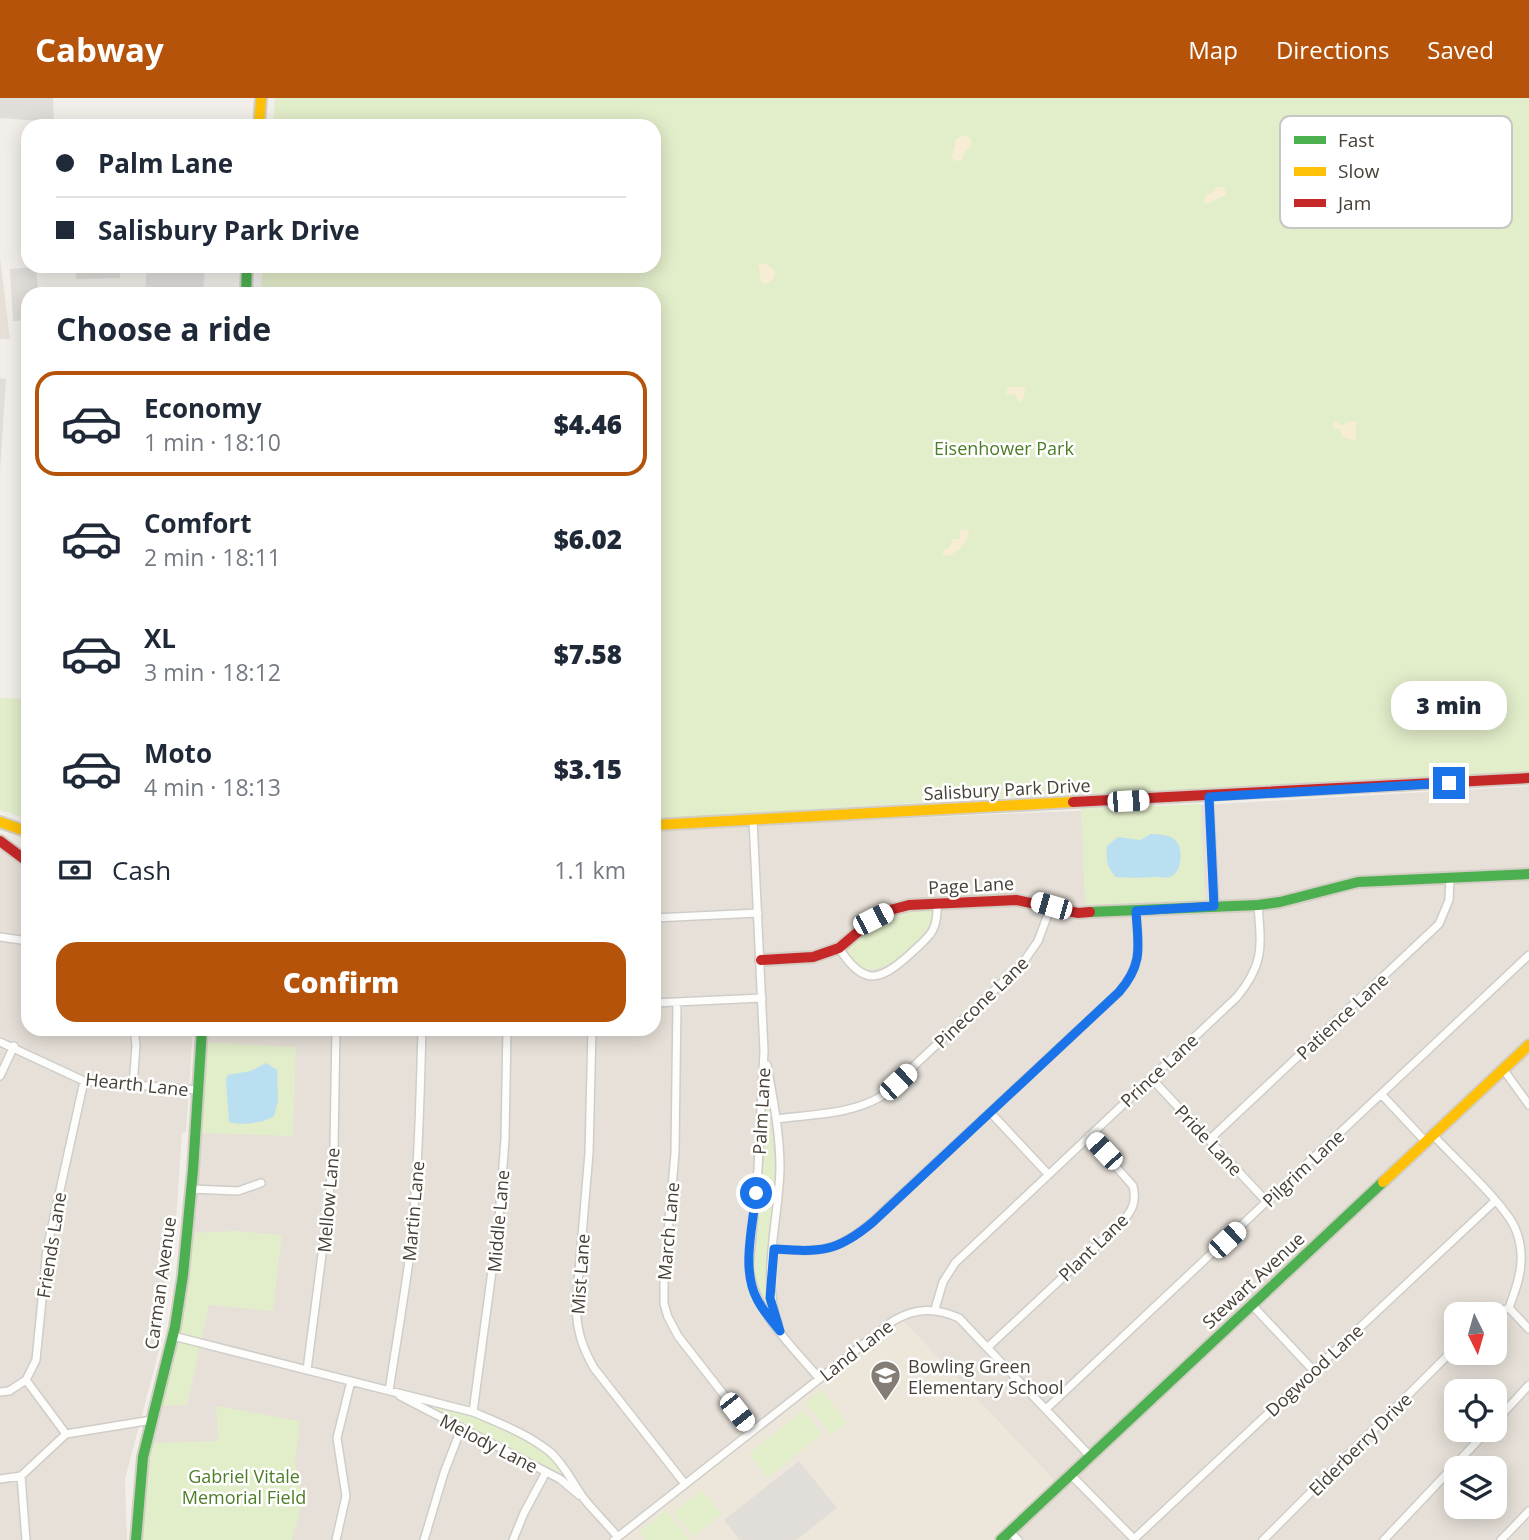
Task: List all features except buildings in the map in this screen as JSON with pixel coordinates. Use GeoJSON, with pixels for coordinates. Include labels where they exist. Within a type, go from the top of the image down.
{"type":"FeatureCollection","features":[{"type":"Feature","properties":{"kind":"street"},"geometry":{"type":"LineString","coordinates":[[260,119],[261,98]]}},
{"type":"Feature","properties":{"kind":"street","name":"Salisbury Park Drive"},"geometry":{"type":"LineString","coordinates":[[661,825],[1529,778]]}},
{"type":"Feature","properties":{"kind":"street"},"geometry":{"type":"LineString","coordinates":[[1209,797],[1214,906]]}},
{"type":"Feature","properties":{"kind":"street","name":"Palm Lane"},"geometry":{"type":"LineString","coordinates":[[753,820],[764,1051],[749,1266],[755,1297],[819,1378]]}},
{"type":"Feature","properties":{"kind":"street"},"geometry":{"type":"LineString","coordinates":[[0,822],[21,830]]}},
{"type":"Feature","properties":{"kind":"street"},"geometry":{"type":"LineString","coordinates":[[21,832],[9,835],[4,844],[21,857]]}},
{"type":"Feature","properties":{"kind":"street","name":"Page Lane"},"geometry":{"type":"LineString","coordinates":[[761,960],[813,957],[839,948],[873,919],[890,910],[909,905],[1016,900],[1078,913],[1258,905],[1358,883],[1529,874]]}},
{"type":"Feature","properties":{"kind":"street","name":"Patience Lane"},"geometry":{"type":"LineString","coordinates":[[1209,1140],[1439,924],[1449,901],[1450,878]]}},
{"type":"Feature","properties":{"kind":"street"},"geometry":{"type":"LineString","coordinates":[[839,948],[861,974],[880,976],[890,972],[932,934],[936,926],[937,905]]}},
{"type":"Feature","properties":{"kind":"street","name":"Prince Lane"},"geometry":{"type":"LineString","coordinates":[[935,1309],[947,1272],[1237,997],[1251,980],[1261,951],[1258,905]]}},
{"type":"Feature","properties":{"kind":"street","name":"Pinecone Lane"},"geometry":{"type":"LineString","coordinates":[[776,1119],[850,1110],[881,1096],[1022,964],[1038,941],[1051,906]]}},
{"type":"Feature","properties":{"kind":"street"},"geometry":{"type":"LineString","coordinates":[[774,1249],[825,1250],[842,1245],[854,1237],[1119,992],[1131,978],[1138,957],[1136,911]]}},
{"type":"Feature","properties":{"kind":"street"},"geometry":{"type":"LineString","coordinates":[[661,918],[758,913]]}},
{"type":"Feature","properties":{"kind":"street"},"geometry":{"type":"LineString","coordinates":[[0,937],[21,940]]}},
{"type":"Feature","properties":{"kind":"street","name":"Pilgrim Lane"},"geometry":{"type":"LineString","coordinates":[[1046,1409],[1529,955]]}},
{"type":"Feature","properties":{"kind":"street"},"geometry":{"type":"LineString","coordinates":[[661,1003],[762,998]]}},
{"type":"Feature","properties":{"kind":"street","name":"March Lane"},"geometry":{"type":"LineString","coordinates":[[677,1002],[675,1153],[664,1304],[678,1336],[752,1431]]}},
{"type":"Feature","properties":{"kind":"street"},"geometry":{"type":"LineString","coordinates":[[133,1086],[135,1036]]}},
{"type":"Feature","properties":{"kind":"street","name":"Carman Avenue"},"geometry":{"type":"LineString","coordinates":[[136,1540],[139,1483],[181,1290],[191,1189],[201,1036]]}},
{"type":"Feature","properties":{"kind":"street","name":"Mellow Lane"},"geometry":{"type":"LineString","coordinates":[[307,1370],[334,1146],[336,1036]]}},
{"type":"Feature","properties":{"kind":"street","name":"Martin Lane"},"geometry":{"type":"LineString","coordinates":[[389,1391],[410,1255],[420,1132],[422,1036]]}},
{"type":"Feature","properties":{"kind":"street","name":"Middle Lane"},"geometry":{"type":"LineString","coordinates":[[473,1412],[499,1219],[505,1139],[507,1036]]}},
{"type":"Feature","properties":{"kind":"street","name":"Mist Lane"},"geometry":{"type":"LineString","coordinates":[[592,1036],[589,1153],[576,1307],[577,1331],[583,1350],[594,1368],[685,1483]]}},
{"type":"Feature","properties":{"kind":"street","name":"Hearth Lane"},"geometry":{"type":"LineString","coordinates":[[0,1042],[14,1046],[83,1081],[198,1090]]}},
{"type":"Feature","properties":{"kind":"street","name":"Stewart Avenue"},"geometry":{"type":"LineString","coordinates":[[1001,1540],[1014,1536],[1070,1474],[1529,1045]]}},
{"type":"Feature","properties":{"kind":"street"},"geometry":{"type":"LineString","coordinates":[[0,1076],[14,1046]]}},
{"type":"Feature","properties":{"kind":"street","name":"Palm Lane"},"geometry":{"type":"LineString","coordinates":[[764,1051],[776,1119],[780,1170],[770,1298],[780,1331]]}},
{"type":"Feature","properties":{"kind":"street"},"geometry":{"type":"LineString","coordinates":[[1503,1069],[1529,1105]]}},
{"type":"Feature","properties":{"kind":"street","name":"Pride Lane"},"geometry":{"type":"LineString","coordinates":[[1151,1078],[1267,1202]]}},
{"type":"Feature","properties":{"kind":"street","name":"Friends Lane"},"geometry":{"type":"LineString","coordinates":[[26,1380],[36,1360],[47,1249],[83,1081]]}},
{"type":"Feature","properties":{"kind":"street"},"geometry":{"type":"LineString","coordinates":[[1382,1095],[1510,1219],[1520,1246],[1520,1274],[1509,1308],[1529,1329]]}},
{"type":"Feature","properties":{"kind":"street"},"geometry":{"type":"LineString","coordinates":[[990,1112],[1048,1174]]}},
{"type":"Feature","properties":{"kind":"street","name":"Plant Lane"},"geometry":{"type":"LineString","coordinates":[[988,1347],[1120,1224],[1132,1209],[1136,1196],[1133,1186],[1089,1136]]}},
{"type":"Feature","properties":{"kind":"street"},"geometry":{"type":"LineString","coordinates":[[191,1189],[238,1191],[261,1183]]}},
{"type":"Feature","properties":{"kind":"street","name":"Dogwood Lane"},"geometry":{"type":"LineString","coordinates":[[1135,1539],[1495,1202]]}},
{"type":"Feature","properties":{"kind":"street"},"geometry":{"type":"LineString","coordinates":[[1252,1305],[1314,1370]]}},
{"type":"Feature","properties":{"kind":"street"},"geometry":{"type":"LineString","coordinates":[[935,1309],[959,1318],[1090,1456]]}},
{"type":"Feature","properties":{"kind":"street","name":"Land Lane"},"geometry":{"type":"LineString","coordinates":[[616,1538],[893,1321],[906,1313],[935,1309]]}},
{"type":"Feature","properties":{"kind":"street","name":"Melody Lane"},"geometry":{"type":"LineString","coordinates":[[173,1336],[473,1412],[522,1434],[550,1452],[562,1465],[585,1500],[616,1538]]}},
{"type":"Feature","properties":{"kind":"street","name":"Elderberry Drive"},"geometry":{"type":"LineString","coordinates":[[1264,1540],[1444,1359]]}},
{"type":"Feature","properties":{"kind":"street"},"geometry":{"type":"LineString","coordinates":[[0,1392],[9,1391],[26,1380],[65,1434]]}},
{"type":"Feature","properties":{"kind":"street"},"geometry":{"type":"LineString","coordinates":[[336,1540],[346,1496],[337,1438],[351,1381]]}},
{"type":"Feature","properties":{"kind":"street"},"geometry":{"type":"LineString","coordinates":[[1507,1409],[1529,1385]]}},
{"type":"Feature","properties":{"kind":"street","name":"Melody Lane"},"geometry":{"type":"LineString","coordinates":[[389,1391],[560,1479],[585,1500]]}},
{"type":"Feature","properties":{"kind":"street"},"geometry":{"type":"LineString","coordinates":[[0,1479],[21,1476],[65,1434],[152,1420]]}},
{"type":"Feature","properties":{"kind":"street"},"geometry":{"type":"LineString","coordinates":[[424,1540],[444,1473],[461,1429]]}},
{"type":"Feature","properties":{"kind":"street"},"geometry":{"type":"LineString","coordinates":[[1384,1540],[1478,1442]]}},
{"type":"Feature","properties":{"kind":"street"},"geometry":{"type":"LineString","coordinates":[[513,1540],[546,1472]]}},
{"type":"Feature","properties":{"kind":"street"},"geometry":{"type":"LineString","coordinates":[[1070,1474],[1135,1539]]}},
{"type":"Feature","properties":{"kind":"street"},"geometry":{"type":"LineString","coordinates":[[21,1476],[26,1540]]}},
{"type":"Feature","properties":{"kind":"street"},"geometry":{"type":"LineString","coordinates":[[1501,1540],[1529,1511]]}},
{"type":"Feature","properties":{"kind":"shaded area"},"geometry":{"type":"Polygon","coordinates":[[[0,98],[53,98],[54,119],[0,118],[0,98]]]}},
{"type":"Feature","properties":{"kind":"shaded area"},"geometry":{"type":"Polygon","coordinates":[[[0,257],[10,339],[0,339],[0,257]]]}},
{"type":"Feature","properties":{"kind":"shaded area"},"geometry":{"type":"Polygon","coordinates":[[[21,268],[21,273],[37,273],[38,287],[21,287],[21,320],[13,321],[10,269],[21,268]]]}},
{"type":"Feature","properties":{"kind":"shaded area"},"geometry":{"type":"Polygon","coordinates":[[[76,273],[120,273],[120,278],[76,279],[76,273]]]}},
{"type":"Feature","properties":{"kind":"shaded area"},"geometry":{"type":"Polygon","coordinates":[[[146,273],[204,273],[204,287],[146,287],[146,273]]]}},
{"type":"Feature","properties":{"kind":"shaded area"},"geometry":{"type":"Polygon","coordinates":[[[0,378],[6,379],[0,472],[0,378]]]}},
{"type":"Feature","properties":{"kind":"shaded area"},"geometry":{"type":"Polygon","coordinates":[[[1529,786],[1529,1540],[141,1540],[147,1443],[171,1351],[205,1036],[661,1036],[661,830],[1200,805],[1529,786]]]}},
{"type":"Feature","properties":{"kind":"shaded area"},"geometry":{"type":"Polygon","coordinates":[[[0,845],[21,862],[21,1036],[193,1036],[186,1132],[182,1133],[175,1233],[161,1343],[125,1479],[127,1540],[0,1540],[0,845]]]}},
{"type":"Feature","properties":{"kind":"shaded area","name":"Bowling Green Elementary School"},"geometry":{"type":"Polygon","coordinates":[[[901,1318],[1058,1484],[998,1540],[616,1540],[901,1318]]]}},
{"type":"Feature","properties":{"kind":"shaded area"},"geometry":{"type":"Polygon","coordinates":[[[799,1461],[837,1508],[796,1540],[740,1540],[724,1520],[799,1461]]]}},
{"type":"Feature","properties":{"kind":"green space","name":"Eisenhower Park"},"geometry":{"type":"Polygon","coordinates":[[[275,98],[1529,98],[1529,773],[979,799],[661,819],[661,287],[262,287],[262,273],[661,273],[661,119],[274,119],[275,98]]]}},
{"type":"Feature","properties":{"kind":"green space"},"geometry":{"type":"Polygon","coordinates":[[[0,698],[21,699],[21,817],[0,810],[0,698]]]}},
{"type":"Feature","properties":{"kind":"green space"},"geometry":{"type":"Polygon","coordinates":[[[1201,804],[1205,900],[1085,908],[1081,809],[1201,804]]]}},
{"type":"Feature","properties":{"kind":"green space"},"geometry":{"type":"Polygon","coordinates":[[[930,910],[933,914],[930,922],[916,943],[884,967],[864,968],[848,952],[860,938],[885,920],[930,910]]]}},
{"type":"Feature","properties":{"kind":"green space"},"geometry":{"type":"Polygon","coordinates":[[[201,1042],[296,1047],[293,1136],[195,1133],[201,1042]]]}},
{"type":"Feature","properties":{"kind":"green space"},"geometry":{"type":"Polygon","coordinates":[[[767,1091],[775,1168],[765,1282],[766,1303],[756,1282],[754,1265],[764,1164],[767,1091]]]}},
{"type":"Feature","properties":{"kind":"green space"},"geometry":{"type":"Polygon","coordinates":[[[235,1231],[282,1235],[273,1311],[209,1305],[187,1405],[156,1406],[189,1233],[235,1231]]]}},
{"type":"Feature","properties":{"kind":"green space"},"geometry":{"type":"Polygon","coordinates":[[[821,1389],[847,1423],[831,1435],[805,1402],[821,1389]]]}},
{"type":"Feature","properties":{"kind":"green space"},"geometry":{"type":"Polygon","coordinates":[[[396,1393],[474,1414],[513,1430],[552,1456],[580,1494],[560,1479],[396,1393]]]}},
{"type":"Feature","properties":{"kind":"green space","name":"Gabriel Vitale Memorial Field"},"geometry":{"type":"Polygon","coordinates":[[[216,1406],[300,1421],[295,1462],[303,1501],[292,1540],[138,1540],[147,1443],[218,1441],[216,1406]]]}},
{"type":"Feature","properties":{"kind":"green space"},"geometry":{"type":"Polygon","coordinates":[[[803,1410],[822,1434],[768,1478],[749,1454],[803,1410]]]}},
{"type":"Feature","properties":{"kind":"green space"},"geometry":{"type":"Polygon","coordinates":[[[702,1490],[722,1514],[694,1537],[673,1513],[702,1490]]]}},
{"type":"Feature","properties":{"kind":"green space"},"geometry":{"type":"Polygon","coordinates":[[[666,1510],[690,1540],[646,1540],[639,1532],[666,1510]]]}},
{"type":"Feature","properties":{"kind":"sand"},"geometry":{"type":"Polygon","coordinates":[[[964,135],[971,139],[972,145],[965,151],[962,160],[956,161],[952,157],[956,139],[964,135]]]}},
{"type":"Feature","properties":{"kind":"sand"},"geometry":{"type":"Polygon","coordinates":[[[1217,187],[1224,187],[1226,195],[1206,204],[1206,195],[1217,187]]]}},
{"type":"Feature","properties":{"kind":"sand"},"geometry":{"type":"Polygon","coordinates":[[[760,263],[775,271],[770,283],[764,284],[759,279],[760,263]]]}},
{"type":"Feature","properties":{"kind":"sand"},"geometry":{"type":"Polygon","coordinates":[[[1008,387],[1026,387],[1023,400],[1018,402],[1016,395],[1006,394],[1008,387]]]}},
{"type":"Feature","properties":{"kind":"sand"},"geometry":{"type":"Polygon","coordinates":[[[1335,421],[1344,426],[1345,422],[1356,421],[1356,441],[1343,437],[1339,428],[1333,429],[1335,421]]]}},
{"type":"Feature","properties":{"kind":"sand"},"geometry":{"type":"Polygon","coordinates":[[[960,531],[969,531],[962,546],[948,556],[943,555],[943,550],[950,548],[952,539],[959,539],[960,531]]]}},
{"type":"Feature","properties":{"kind":"water"},"geometry":{"type":"Polygon","coordinates":[[[1151,834],[1175,839],[1180,851],[1177,871],[1166,878],[1116,877],[1107,863],[1107,846],[1118,837],[1140,840],[1151,834]]]}},
{"type":"Feature","properties":{"kind":"water"},"geometry":{"type":"Polygon","coordinates":[[[266,1063],[277,1070],[278,1101],[274,1116],[252,1123],[229,1122],[228,1075],[251,1071],[266,1063]]]}},
{"type":"Feature","properties":{"kind":"traffic: fast"},"geometry":{"type":"LineString","coordinates":[[246,287],[247,273]]}},
{"type":"Feature","properties":{"kind":"traffic: fast"},"geometry":{"type":"LineString","coordinates":[[1090,912],[1258,905],[1358,882],[1529,874]]}},
{"type":"Feature","properties":{"kind":"traffic: fast"},"geometry":{"type":"LineString","coordinates":[[136,1540],[143,1457],[175,1327],[183,1275],[202,1036]]}},
{"type":"Feature","properties":{"kind":"traffic: fast"},"geometry":{"type":"LineString","coordinates":[[1001,1540],[1383,1182]]}},
{"type":"Feature","properties":{"kind":"traffic: slow"},"geometry":{"type":"LineString","coordinates":[[260,119],[261,98]]}},
{"type":"Feature","properties":{"kind":"traffic: slow"},"geometry":{"type":"LineString","coordinates":[[661,825],[1073,802]]}},
{"type":"Feature","properties":{"kind":"traffic: slow"},"geometry":{"type":"LineString","coordinates":[[0,822],[21,830]]}},
{"type":"Feature","properties":{"kind":"traffic: slow"},"geometry":{"type":"LineString","coordinates":[[1383,1182],[1529,1045]]}},
{"type":"Feature","properties":{"kind":"traffic: jam"},"geometry":{"type":"LineString","coordinates":[[1073,802],[1529,778]]}},
{"type":"Feature","properties":{"kind":"traffic: jam"},"geometry":{"type":"LineString","coordinates":[[0,841],[21,857]]}},
{"type":"Feature","properties":{"kind":"traffic: jam"},"geometry":{"type":"LineString","coordinates":[[761,960],[813,957],[839,948],[873,919],[890,910],[909,905],[1016,900],[1078,913],[1090,912]]}},
{"type":"Feature","properties":{"kind":"place","name":"Bowling Green Elementary School"},"geometry":{"type":"Point","coordinates":[885,1403]}},
{"type":"Feature","properties":{"kind":"route"},"geometry":{"type":"LineString","coordinates":[[756,1193],[749,1266],[751,1281],[755,1297],[780,1331],[770,1298],[774,1249],[825,1250],[842,1245],[873,1222],[1131,978],[1138,957],[1136,911],[1214,906],[1209,797],[1449,783]]}}]}
